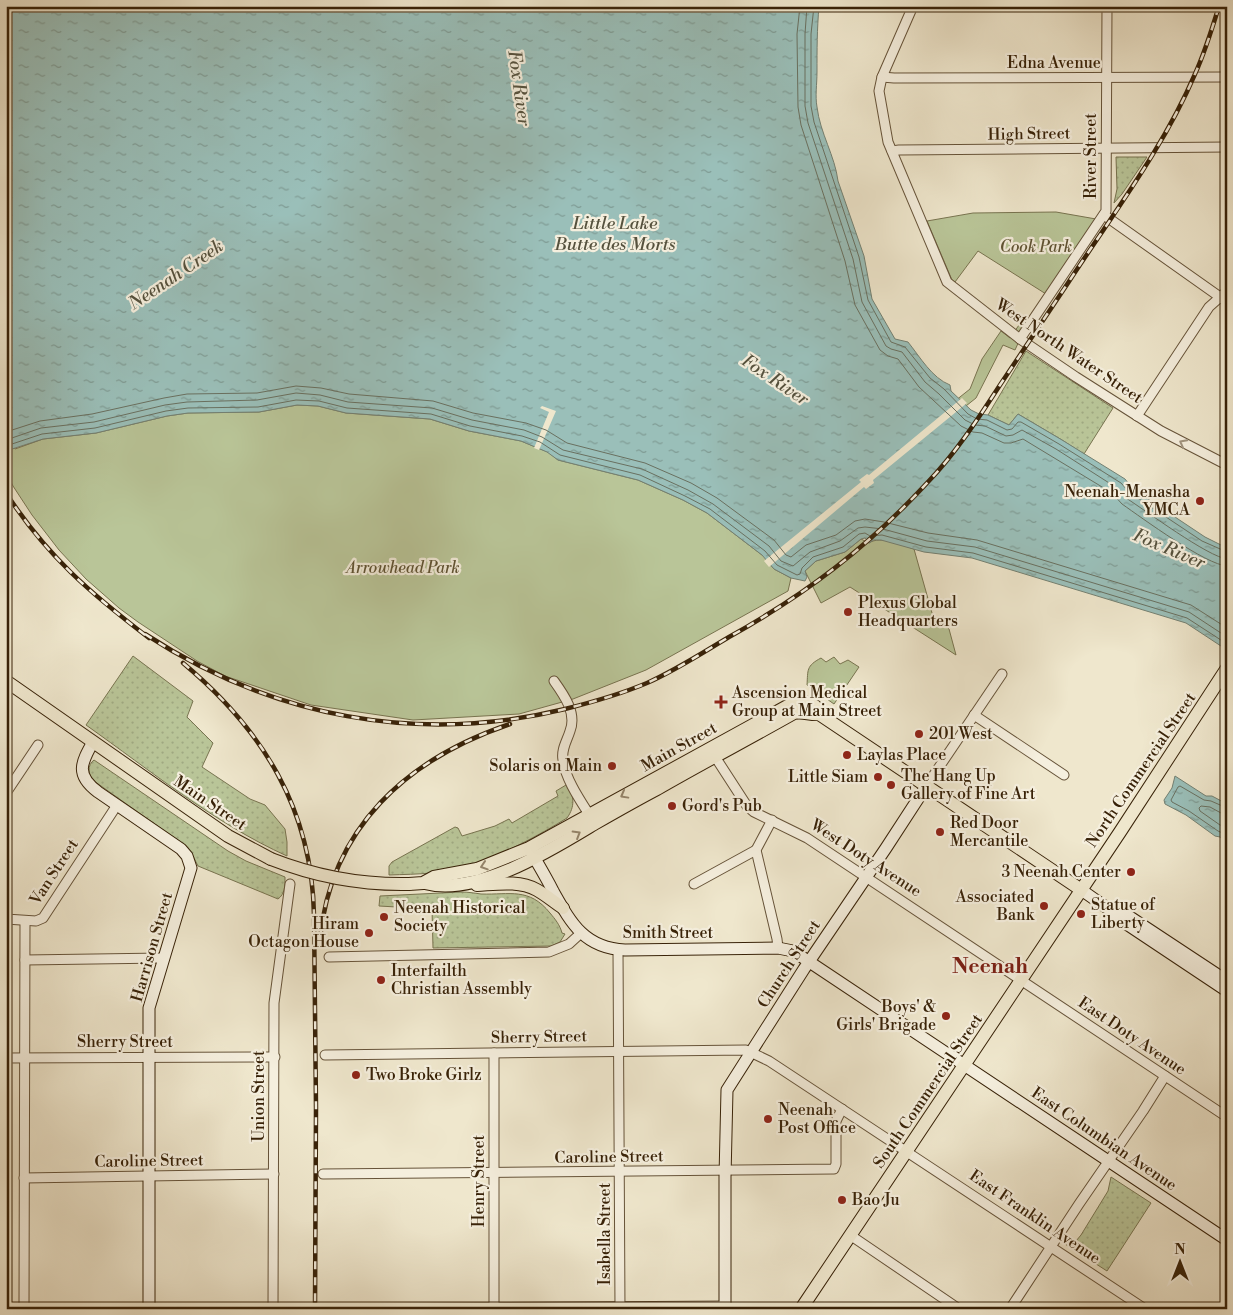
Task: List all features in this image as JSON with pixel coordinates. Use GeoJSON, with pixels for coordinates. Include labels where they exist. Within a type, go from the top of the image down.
{"type":"FeatureCollection","features":[{"type":"Feature","properties":{"kind":"main road","name":"North Commercial Street"},"geometry":{"type":"LineString","coordinates":[[1080,889],[1125,825],[1227,668]]}},
{"type":"Feature","properties":{"kind":"main road","name":"Main Street"},"geometry":{"type":"LineString","coordinates":[[6,681],[228,836],[271,859],[306,872],[368,884],[423,883],[434,886],[462,883],[502,872],[793,704],[802,702],[815,706],[819,714],[927,785]]}},
{"type":"Feature","properties":{"kind":"main road"},"geometry":{"type":"LineString","coordinates":[[927,785],[1080,889]]}},
{"type":"Feature","properties":{"kind":"main road","name":"Main Street"},"geometry":{"type":"LineString","coordinates":[[423,883],[434,877],[476,869],[532,853]]}},
{"type":"Feature","properties":{"kind":"main road"},"geometry":{"type":"LineString","coordinates":[[462,883],[524,885],[538,890],[563,908]]}},
{"type":"Feature","properties":{"kind":"main road","name":"South Commercial Street"},"geometry":{"type":"LineString","coordinates":[[801,1309],[1080,889]]}},
{"type":"Feature","properties":{"kind":"street","name":"West North Water Street"},"geometry":{"type":"LineString","coordinates":[[913,6],[882,77],[880,91],[887,137],[947,282],[1020,339],[1137,416],[1169,436],[1227,465]]}},
{"type":"Feature","properties":{"kind":"street","name":"River Street"},"geometry":{"type":"LineString","coordinates":[[1020,339],[1104,215],[1106,207],[1107,6]]}},
{"type":"Feature","properties":{"kind":"street","name":"Edna Avenue"},"geometry":{"type":"LineString","coordinates":[[882,77],[1227,77]]}},
{"type":"Feature","properties":{"kind":"street","name":"High Street"},"geometry":{"type":"LineString","coordinates":[[892,151],[1227,147]]}},
{"type":"Feature","properties":{"kind":"street"},"geometry":{"type":"LineString","coordinates":[[1104,215],[1225,297],[1209,307],[1137,416]]}},
{"type":"Feature","properties":{"kind":"street","name":"Church Street"},"geometry":{"type":"LineString","coordinates":[[725,1307],[726,1094],[809,962],[1002,674]]}},
{"type":"Feature","properties":{"kind":"street"},"geometry":{"type":"LineString","coordinates":[[554,681],[568,703],[571,718],[570,732],[563,750],[564,769],[592,819]]}},
{"type":"Feature","properties":{"kind":"street"},"geometry":{"type":"LineString","coordinates":[[974,715],[1064,775]]}},
{"type":"Feature","properties":{"kind":"street","name":"Harrison Street"},"geometry":{"type":"LineString","coordinates":[[93,742],[82,763],[84,777],[91,786],[181,849],[190,862],[191,873],[149,1008],[149,1309]]}},
{"type":"Feature","properties":{"kind":"street"},"geometry":{"type":"LineString","coordinates":[[6,794],[38,746]]}},
{"type":"Feature","properties":{"kind":"street","name":"West Doty Avenue"},"geometry":{"type":"LineString","coordinates":[[712,752],[747,806],[754,812],[802,834],[1022,979]]}},
{"type":"Feature","properties":{"kind":"street","name":"Van Street"},"geometry":{"type":"LineString","coordinates":[[24,1309],[25,921],[36,921],[43,918],[117,805]]}},
{"type":"Feature","properties":{"kind":"street"},"geometry":{"type":"LineString","coordinates":[[694,884],[756,850],[772,820]]}},
{"type":"Feature","properties":{"kind":"street"},"geometry":{"type":"LineString","coordinates":[[756,850],[778,948]]}},
{"type":"Feature","properties":{"kind":"street"},"geometry":{"type":"LineString","coordinates":[[329,957],[549,952],[569,944],[581,933],[563,908],[532,853]]}},
{"type":"Feature","properties":{"kind":"street","name":"Union Street"},"geometry":{"type":"LineString","coordinates":[[274,1309],[274,1003],[290,884]]}},
{"type":"Feature","properties":{"kind":"street"},"geometry":{"type":"LineString","coordinates":[[1080,889],[1126,924],[1227,991]]}},
{"type":"Feature","properties":{"kind":"street"},"geometry":{"type":"LineString","coordinates":[[1110,910],[1123,912],[1227,981]]}},
{"type":"Feature","properties":{"kind":"street"},"geometry":{"type":"LineString","coordinates":[[6,919],[25,921]]}},
{"type":"Feature","properties":{"kind":"street","name":"Smith Street"},"geometry":{"type":"LineString","coordinates":[[581,933],[597,944],[618,950],[778,948]]}},
{"type":"Feature","properties":{"kind":"street","name":"East Columbian Avenue"},"geometry":{"type":"LineString","coordinates":[[778,948],[794,952],[1227,1240]]}},
{"type":"Feature","properties":{"kind":"street","name":"Isabella Street"},"geometry":{"type":"LineString","coordinates":[[618,950],[620,1308]]}},
{"type":"Feature","properties":{"kind":"street"},"geometry":{"type":"LineString","coordinates":[[25,960],[164,958]]}},
{"type":"Feature","properties":{"kind":"street","name":"East Doty Avenue"},"geometry":{"type":"LineString","coordinates":[[1022,979],[1227,1117]]}},
{"type":"Feature","properties":{"kind":"street","name":"Sherry Street"},"geometry":{"type":"LineString","coordinates":[[325,1055],[740,1050],[752,1052]]}},
{"type":"Feature","properties":{"kind":"street","name":"East Franklin Avenue"},"geometry":{"type":"LineString","coordinates":[[752,1052],[769,1061],[907,1151],[1145,1309]]}},
{"type":"Feature","properties":{"kind":"street","name":"Henry Street"},"geometry":{"type":"LineString","coordinates":[[494,1053],[494,1308]]}},
{"type":"Feature","properties":{"kind":"street","name":"Sherry Street"},"geometry":{"type":"LineString","coordinates":[[6,1058],[275,1057]]}},
{"type":"Feature","properties":{"kind":"street"},"geometry":{"type":"LineString","coordinates":[[1010,1309],[1165,1076]]}},
{"type":"Feature","properties":{"kind":"street","name":"Caroline Street"},"geometry":{"type":"LineString","coordinates":[[323,1174],[834,1169],[836,1164],[836,1121],[842,1109]]}},
{"type":"Feature","properties":{"kind":"street","name":"Caroline Street"},"geometry":{"type":"LineString","coordinates":[[24,1178],[274,1174]]}},
{"type":"Feature","properties":{"kind":"street"},"geometry":{"type":"LineString","coordinates":[[850,1235],[959,1309]]}},
{"type":"Feature","properties":{"kind":"street"},"geometry":{"type":"LineString","coordinates":[[322,1308],[725,1307]]}},
{"type":"Feature","properties":{"kind":"street"},"geometry":{"type":"LineString","coordinates":[[260,1309],[274,1309]]}},
{"type":"Feature","properties":{"kind":"green space"},"geometry":{"type":"Polygon","coordinates":[[[1116,157],[1147,157],[1114,203],[1117,189],[1116,157]]]}},
{"type":"Feature","properties":{"kind":"green space","name":"Cook Park"},"geometry":{"type":"Polygon","coordinates":[[[1056,212],[1096,219],[1046,294],[978,251],[955,282],[952,280],[927,221],[973,213],[1056,212]]]}},
{"type":"Feature","properties":{"kind":"green space","name":"Arrowhead Park"},"geometry":{"type":"Polygon","coordinates":[[[1019,325],[1025,328],[1015,350],[1003,345],[976,398],[769,563],[774,569],[791,578],[788,591],[646,670],[573,699],[519,714],[413,720],[311,705],[225,676],[197,661],[138,622],[86,579],[59,550],[32,515],[6,472],[6,433],[15,449],[43,439],[96,433],[167,416],[188,413],[259,412],[297,405],[318,406],[346,413],[430,419],[469,431],[521,441],[548,452],[558,460],[638,480],[707,513],[762,555],[970,389],[982,359],[1001,331],[1010,338],[1019,325]]]}},
{"type":"Feature","properties":{"kind":"green space"},"geometry":{"type":"Polygon","coordinates":[[[1026,351],[1113,408],[1084,454],[1018,414],[1009,425],[988,415],[1026,351]]]}},
{"type":"Feature","properties":{"kind":"green space"},"geometry":{"type":"Polygon","coordinates":[[[861,539],[869,543],[885,540],[914,549],[932,613],[949,629],[956,655],[850,587],[821,603],[805,571],[816,561],[845,552],[861,539]]]}},
{"type":"Feature","properties":{"kind":"green space"},"geometry":{"type":"Polygon","coordinates":[[[133,656],[193,701],[187,717],[213,743],[202,767],[250,799],[265,805],[285,829],[287,856],[260,843],[208,812],[86,725],[133,656]]]}},
{"type":"Feature","properties":{"kind":"green space"},"geometry":{"type":"Polygon","coordinates":[[[834,657],[840,664],[848,660],[859,667],[834,704],[807,685],[810,666],[821,658],[826,662],[834,657]]]}},
{"type":"Feature","properties":{"kind":"green space"},"geometry":{"type":"Polygon","coordinates":[[[94,760],[228,851],[246,861],[285,877],[285,887],[282,895],[278,899],[198,866],[193,856],[183,844],[94,781],[90,776],[89,770],[94,760]]]}},
{"type":"Feature","properties":{"kind":"green space"},"geometry":{"type":"Polygon","coordinates":[[[566,785],[573,801],[567,818],[521,844],[463,868],[432,873],[389,875],[389,866],[392,862],[455,827],[458,828],[462,836],[495,826],[509,819],[512,823],[558,796],[556,791],[566,785]]]}},
{"type":"Feature","properties":{"kind":"green space"},"geometry":{"type":"Polygon","coordinates":[[[461,892],[527,896],[534,899],[550,913],[562,933],[565,934],[560,942],[551,946],[433,948],[432,909],[379,906],[380,896],[461,892]]]}},
{"type":"Feature","properties":{"kind":"green space"},"geometry":{"type":"Polygon","coordinates":[[[1111,1177],[1151,1203],[1107,1271],[1065,1244],[1076,1241],[1081,1235],[1108,1191],[1111,1177]]]}},
{"type":"Feature","properties":{"kind":"water","name":"Little Lake Butte des Morts"},"geometry":{"type":"Polygon","coordinates":[[[6,6],[819,6],[816,103],[819,117],[838,181],[864,256],[872,299],[895,339],[908,342],[932,372],[950,385],[951,391],[971,410],[979,414],[988,415],[1009,425],[1018,414],[1125,479],[1133,489],[1205,537],[1227,548],[1227,650],[1186,623],[972,558],[924,552],[881,540],[874,540],[869,543],[865,538],[861,539],[845,552],[816,561],[805,571],[807,577],[805,581],[791,578],[774,569],[762,555],[707,513],[638,480],[558,460],[547,452],[521,441],[469,431],[430,419],[346,413],[318,406],[297,405],[259,412],[188,413],[167,416],[96,433],[43,439],[6,451],[6,6]]]}},
{"type":"Feature","properties":{"kind":"water"},"geometry":{"type":"Polygon","coordinates":[[[1175,776],[1206,796],[1212,796],[1227,804],[1227,841],[1215,836],[1186,815],[1165,804],[1164,800],[1172,788],[1175,776]]]}},
{"type":"Feature","properties":{"kind":"pier"},"geometry":{"type":"Polygon","coordinates":[[[962,398],[967,403],[873,480],[874,483],[866,489],[864,487],[769,567],[764,561],[861,482],[859,480],[867,474],[869,475],[962,398]]]}},
{"type":"Feature","properties":{"kind":"pier"},"geometry":{"type":"Polygon","coordinates":[[[542,406],[556,411],[539,450],[534,448],[549,412],[540,408],[542,406]]]}},
{"type":"Feature","properties":{"kind":"railway"},"geometry":{"type":"LineString","coordinates":[[145,634],[193,663],[243,686],[295,704],[347,716],[401,723],[455,724],[510,720],[565,709],[607,698],[637,687],[689,661],[810,587],[882,528],[947,460],[983,411],[1119,207],[1168,129],[1195,74],[1219,6]]}},
{"type":"Feature","properties":{"kind":"railway"},"geometry":{"type":"LineString","coordinates":[[6,493],[37,536],[54,555],[89,589],[149,638]]}},
{"type":"Feature","properties":{"kind":"railway"},"geometry":{"type":"LineString","coordinates":[[183,663],[212,689],[259,744],[278,774],[293,806],[304,840],[311,876],[314,915],[316,1107],[315,1309]]}},
{"type":"Feature","properties":{"kind":"railway"},"geometry":{"type":"LineString","coordinates":[[320,939],[327,899],[340,863],[358,831],[381,803],[408,778],[438,757],[473,739],[510,724]]}},
{"type":"Feature","properties":{"kind":"place","name":"Neenah-Menasha YMCA"},"geometry":{"type":"Point","coordinates":[1200,501]}},
{"type":"Feature","properties":{"kind":"place","name":"Plexus Global Headquarters"},"geometry":{"type":"Point","coordinates":[848,612]}},
{"type":"Feature","properties":{"kind":"place","name":"Ascension Medical Group at Main Street"},"geometry":{"type":"Point","coordinates":[721,702]}},
{"type":"Feature","properties":{"kind":"place","name":"201 West"},"geometry":{"type":"Point","coordinates":[919,734]}},
{"type":"Feature","properties":{"kind":"place","name":"Laylas Place"},"geometry":{"type":"Point","coordinates":[847,755]}},
{"type":"Feature","properties":{"kind":"place","name":"Solaris on Main"},"geometry":{"type":"Point","coordinates":[612,766]}},
{"type":"Feature","properties":{"kind":"place","name":"Little Siam"},"geometry":{"type":"Point","coordinates":[878,777]}},
{"type":"Feature","properties":{"kind":"place","name":"The Hang Up Gallery of Fine Art"},"geometry":{"type":"Point","coordinates":[891,785]}},
{"type":"Feature","properties":{"kind":"place","name":"Gord's Pub"},"geometry":{"type":"Point","coordinates":[672,806]}},
{"type":"Feature","properties":{"kind":"place","name":"Red Door Mercantile"},"geometry":{"type":"Point","coordinates":[940,832]}},
{"type":"Feature","properties":{"kind":"place","name":"3 Neenah Center"},"geometry":{"type":"Point","coordinates":[1131,872]}},
{"type":"Feature","properties":{"kind":"place","name":"Associated Bank"},"geometry":{"type":"Point","coordinates":[1044,906]}},
{"type":"Feature","properties":{"kind":"place","name":"Statue of Liberty"},"geometry":{"type":"Point","coordinates":[1081,914]}},
{"type":"Feature","properties":{"kind":"place","name":"Neenah Historical Society"},"geometry":{"type":"Point","coordinates":[384,917]}},
{"type":"Feature","properties":{"kind":"place","name":"Hiram Octagon House"},"geometry":{"type":"Point","coordinates":[369,933]}},
{"type":"Feature","properties":{"kind":"place","name":"Interfailth Christian Assembly"},"geometry":{"type":"Point","coordinates":[381,980]}},
{"type":"Feature","properties":{"kind":"place","name":"Boys' & Girls' Brigade"},"geometry":{"type":"Point","coordinates":[946,1016]}},
{"type":"Feature","properties":{"kind":"place","name":"Two Broke Girlz"},"geometry":{"type":"Point","coordinates":[356,1075]}},
{"type":"Feature","properties":{"kind":"place","name":"Neenah Post Office"},"geometry":{"type":"Point","coordinates":[768,1119]}},
{"type":"Feature","properties":{"kind":"place","name":"Bao Ju"},"geometry":{"type":"Point","coordinates":[842,1200]}},
{"type":"Feature","properties":{"kind":"district","name":"Neenah"},"geometry":{"type":"Point","coordinates":[990,967]}},
{"type":"Feature","properties":{"kind":"water label","name":"Fox River"},"geometry":{"type":"Point","coordinates":[519,88]}},
{"type":"Feature","properties":{"kind":"water label","name":"Neenah Creek"},"geometry":{"type":"Point","coordinates":[176,275]}},
{"type":"Feature","properties":{"kind":"water label","name":"Fox River"},"geometry":{"type":"Point","coordinates":[775,380]}},
{"type":"Feature","properties":{"kind":"water label","name":"Fox River"},"geometry":{"type":"Point","coordinates":[1169,549]}}]}
